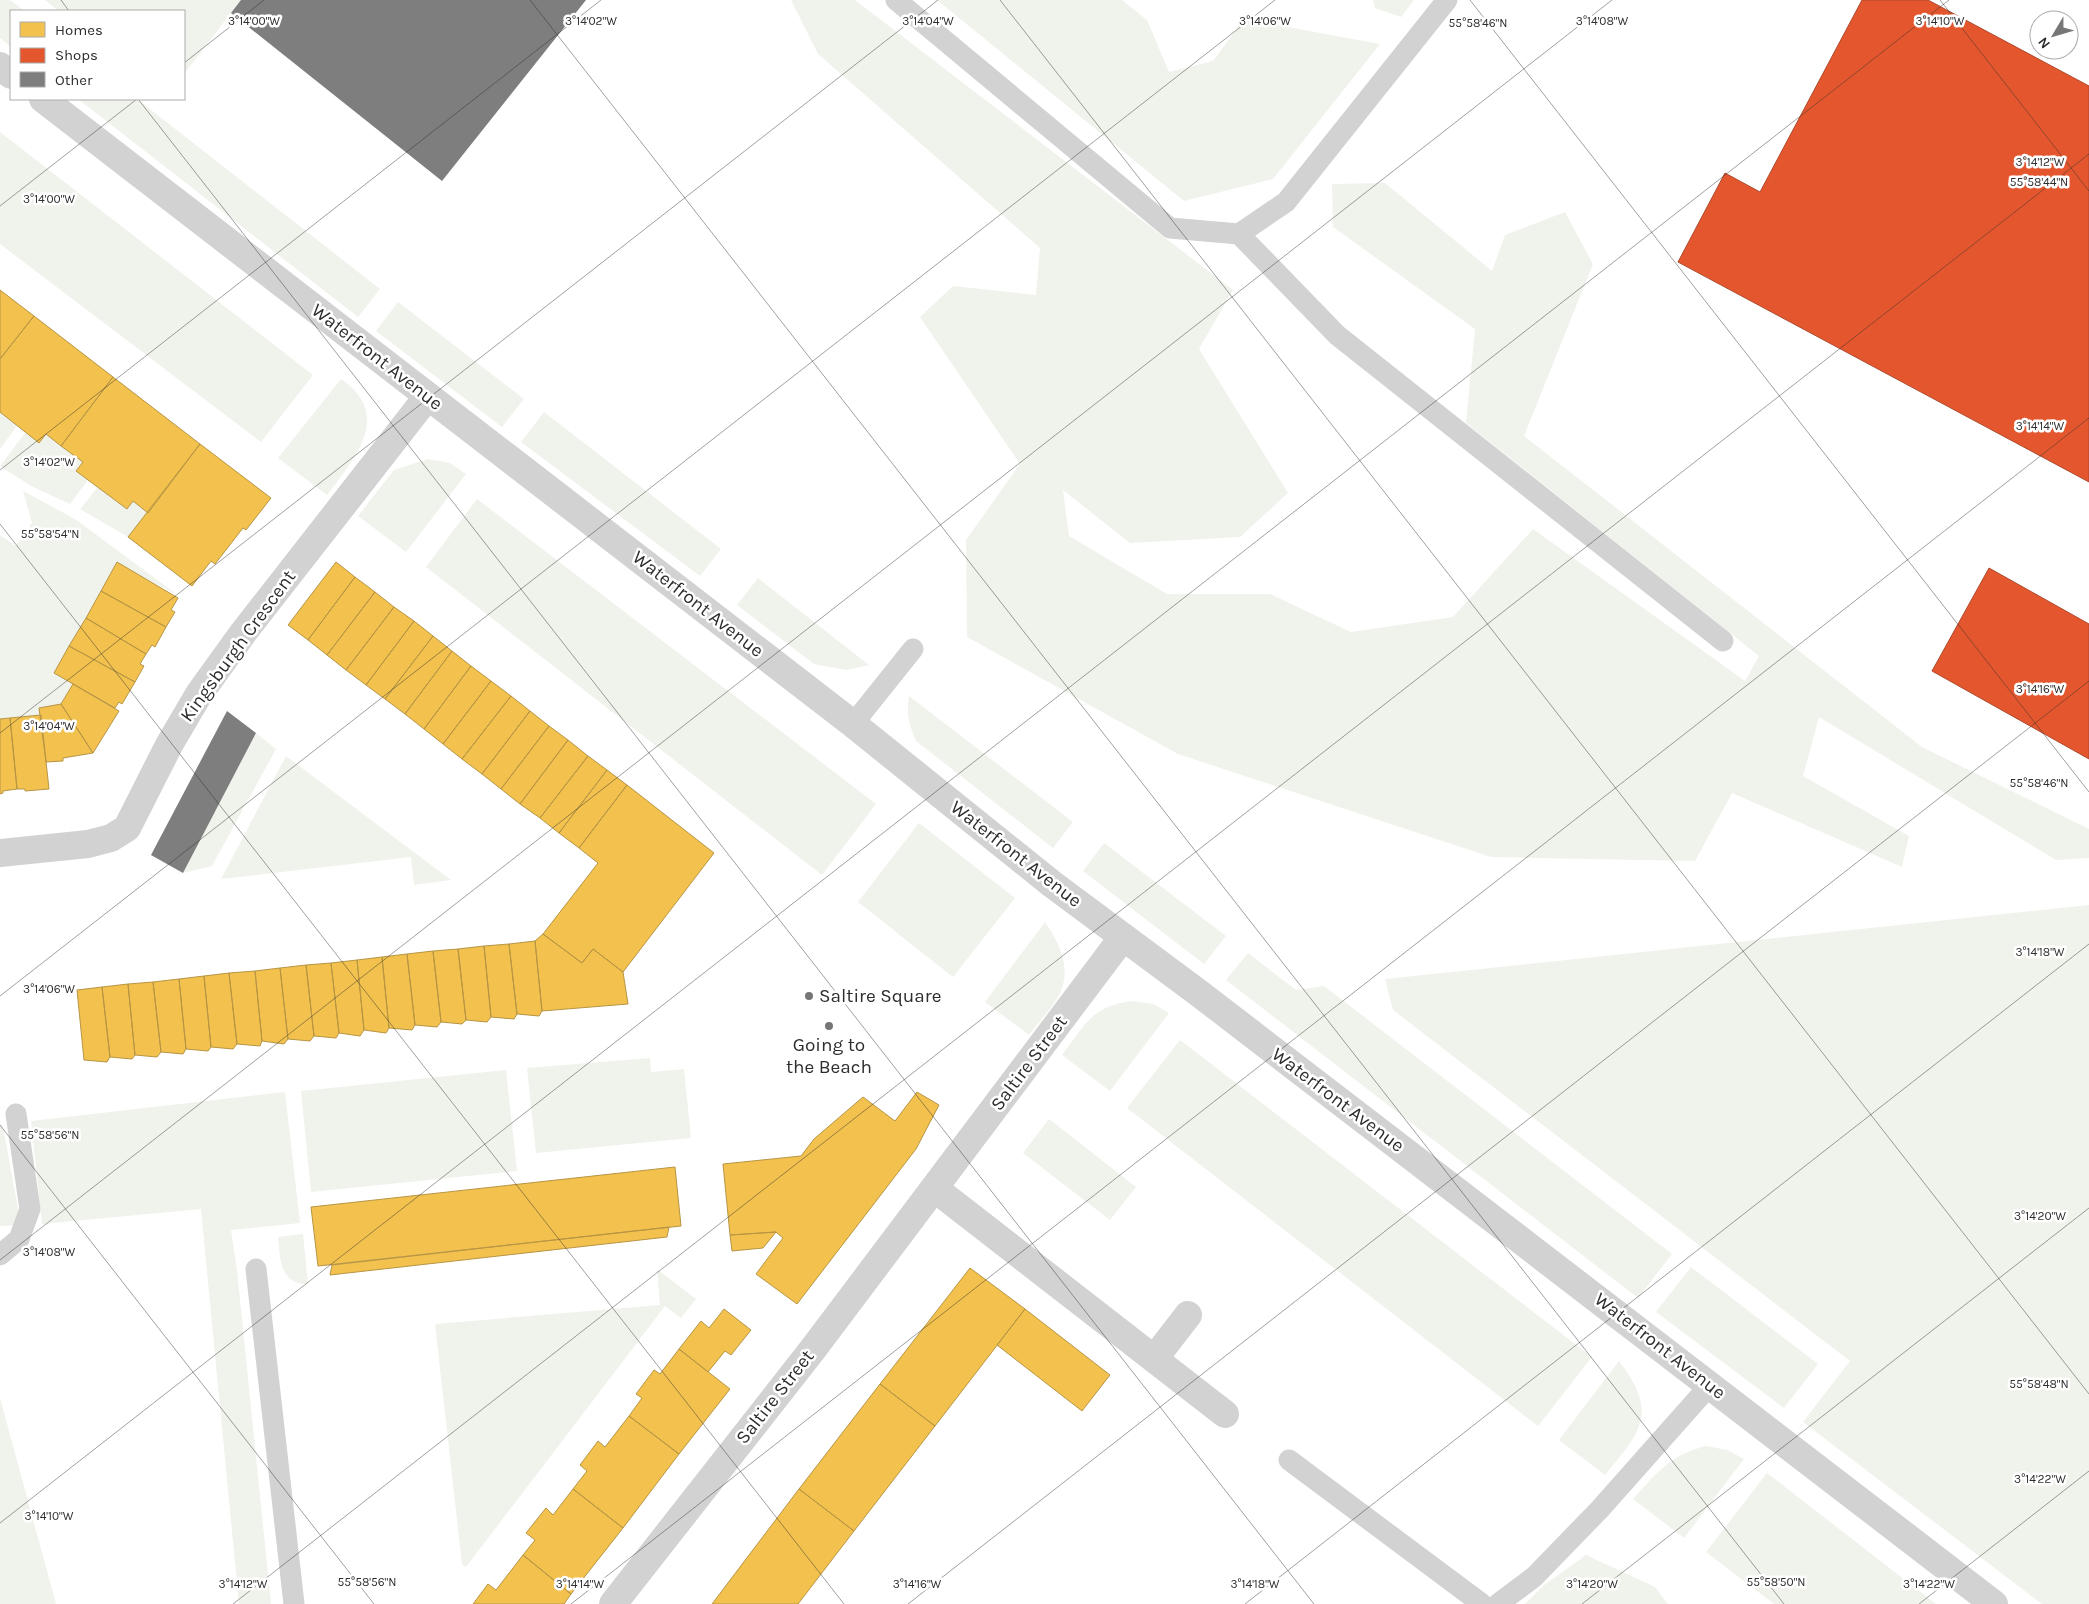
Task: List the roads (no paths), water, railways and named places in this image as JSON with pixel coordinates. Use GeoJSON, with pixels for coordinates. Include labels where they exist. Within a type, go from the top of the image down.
{"type":"FeatureCollection","features":[{"type":"Feature","properties":{"kind":"street","name":"Waterfront Avenue"},"geometry":{"type":"LineString","coordinates":[[44,100],[853,724],[1052,884],[1710,1385],[1994,1604]]}},
{"type":"Feature","properties":{"kind":"street","name":"Kingsburgh Crescent"},"geometry":{"type":"LineString","coordinates":[[0,853],[88,844],[111,838],[126,828],[169,745],[199,694],[243,633],[428,396]]}},
{"type":"Feature","properties":{"kind":"street","name":"Saltire Street"},"geometry":{"type":"LineString","coordinates":[[613,1604],[813,1349],[1123,937]]}},
{"type":"Feature","properties":{"kind":"street"},"geometry":{"type":"LineString","coordinates":[[934,1188],[1225,1414]]}},
{"type":"Feature","properties":{"kind":"street"},"geometry":{"type":"LineString","coordinates":[[1154,1359],[1188,1314]]}},
{"type":"Feature","properties":{"kind":"lane"},"geometry":{"type":"LineString","coordinates":[[896,0],[1170,228],[1239,234],[1286,202],[1447,0]]}},
{"type":"Feature","properties":{"kind":"lane"},"geometry":{"type":"LineString","coordinates":[[1239,234],[1337,335],[1723,642]]}},
{"type":"Feature","properties":{"kind":"lane"},"geometry":{"type":"LineString","coordinates":[[853,724],[913,649]]}},
{"type":"Feature","properties":{"kind":"lane"},"geometry":{"type":"LineString","coordinates":[[0,1255],[18,1239],[30,1209],[16,1114]]}},
{"type":"Feature","properties":{"kind":"lane"},"geometry":{"type":"LineString","coordinates":[[256,1269],[294,1604]]}},
{"type":"Feature","properties":{"kind":"lane"},"geometry":{"type":"LineString","coordinates":[[1498,1604],[1534,1577],[1600,1509],[1710,1385]]}},
{"type":"Feature","properties":{"kind":"lane"},"geometry":{"type":"LineString","coordinates":[[1289,1460],[1482,1604]]}},
{"type":"Feature","properties":{"kind":"place","name":"Saltire Square"},"geometry":{"type":"Point","coordinates":[809,996]}},
{"type":"Feature","properties":{"kind":"place","name":"Going to the Beach"},"geometry":{"type":"Point","coordinates":[829,1026]}}]}
